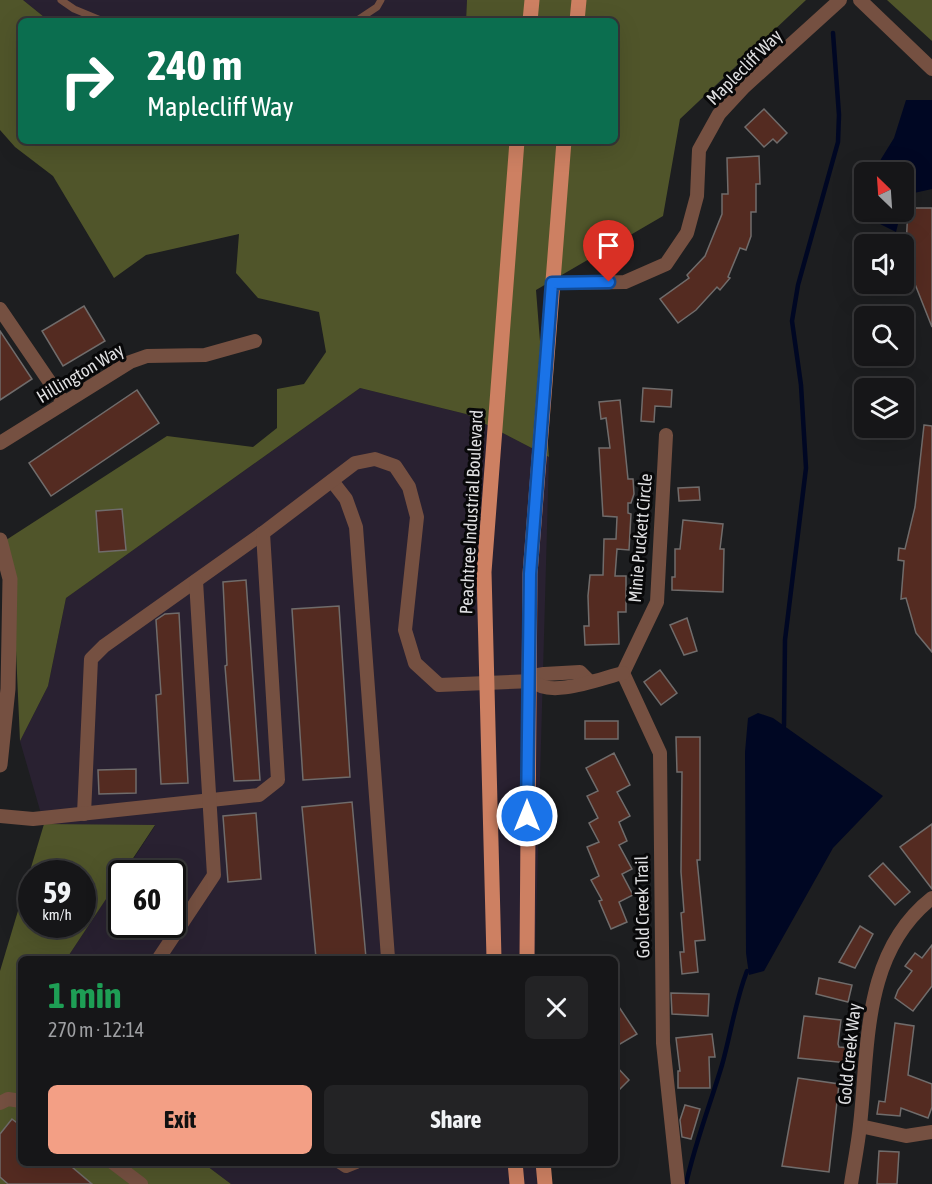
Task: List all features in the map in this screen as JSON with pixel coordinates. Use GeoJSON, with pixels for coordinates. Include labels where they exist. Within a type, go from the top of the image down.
{"type":"FeatureCollection","features":[{"type":"Feature","properties":{"kind":"main road"},"geometry":{"type":"LineString","coordinates":[[530,18],[532,0]]}},
{"type":"Feature","properties":{"kind":"main road"},"geometry":{"type":"LineString","coordinates":[[577,18],[579,0]]}},
{"type":"Feature","properties":{"kind":"main road","name":"Peachtree Industrial Boulevard"},"geometry":{"type":"LineString","coordinates":[[494,956],[485,683],[484,572],[517,144]]}},
{"type":"Feature","properties":{"kind":"main road"},"geometry":{"type":"LineString","coordinates":[[527,956],[531,681],[530,574],[564,144]]}},
{"type":"Feature","properties":{"kind":"main road"},"geometry":{"type":"LineString","coordinates":[[515,1166],[517,1184]]}},
{"type":"Feature","properties":{"kind":"main road"},"geometry":{"type":"LineString","coordinates":[[543,1166],[545,1184]]}},
{"type":"Feature","properties":{"kind":"street","name":"Maplecliff Way"},"geometry":{"type":"LineString","coordinates":[[552,283],[625,282],[666,264],[687,233],[697,196],[699,150],[719,114],[744,87],[840,0]]}},
{"type":"Feature","properties":{"kind":"street"},"geometry":{"type":"LineString","coordinates":[[860,0],[932,69]]}},
{"type":"Feature","properties":{"kind":"street"},"geometry":{"type":"LineString","coordinates":[[0,309],[64,403]]}},
{"type":"Feature","properties":{"kind":"street","name":"Hillington Way"},"geometry":{"type":"LineString","coordinates":[[0,443],[130,362],[147,356],[205,355],[255,341]]}},
{"type":"Feature","properties":{"kind":"street","name":"Minie Puckett Circle"},"geometry":{"type":"LineString","coordinates":[[623,673],[657,602],[666,435]]}},
{"type":"Feature","properties":{"kind":"street"},"geometry":{"type":"LineString","coordinates":[[84,814],[91,659],[104,646],[263,533],[355,463],[375,459],[395,466],[409,487],[417,517],[405,630],[415,663],[439,685],[531,681],[543,688],[580,687],[588,680],[623,673]]}},
{"type":"Feature","properties":{"kind":"street"},"geometry":{"type":"LineString","coordinates":[[332,481],[346,499],[356,527],[388,956]]}},
{"type":"Feature","properties":{"kind":"street"},"geometry":{"type":"LineString","coordinates":[[0,816],[33,819],[259,795],[278,780],[263,533]]}},
{"type":"Feature","properties":{"kind":"street"},"geometry":{"type":"LineString","coordinates":[[0,540],[10,579],[8,689],[0,758]]}},
{"type":"Feature","properties":{"kind":"street"},"geometry":{"type":"LineString","coordinates":[[160,956],[214,875],[196,581]]}},
{"type":"Feature","properties":{"kind":"street","name":"Gold Creek Trail"},"geometry":{"type":"LineString","coordinates":[[623,673],[660,753],[663,1043],[678,1184]]}},
{"type":"Feature","properties":{"kind":"street","name":"Gold Creek Way"},"geometry":{"type":"LineString","coordinates":[[851,1184],[860,1126],[866,1041],[881,970],[890,946],[902,927],[932,898]]}},
{"type":"Feature","properties":{"kind":"street"},"geometry":{"type":"LineString","coordinates":[[0,1103],[8,1099],[18,1101]]}},
{"type":"Feature","properties":{"kind":"street","name":"Gold Creek Way"},"geometry":{"type":"LineString","coordinates":[[860,1126],[906,1136],[932,1132]]}},
{"type":"Feature","properties":{"kind":"street"},"geometry":{"type":"LineString","coordinates":[[117,1166],[141,1184]]}},
{"type":"Feature","properties":{"kind":"lane"},"geometry":{"type":"LineString","coordinates":[[61,0],[74,9],[96,18]]}},
{"type":"Feature","properties":{"kind":"lane"},"geometry":{"type":"LineString","coordinates":[[360,18],[377,7],[381,0]]}},
{"type":"Feature","properties":{"kind":"shaded area"},"geometry":{"type":"Polygon","coordinates":[[[23,0],[467,0],[466,18],[45,18],[23,0]]]}},
{"type":"Feature","properties":{"kind":"shaded area"},"geometry":{"type":"Polygon","coordinates":[[[360,388],[466,414],[549,457],[535,956],[68,956],[80,938],[96,938],[96,914],[108,896],[108,938],[186,938],[186,860],[133,860],[155,826],[44,824],[20,741],[48,686],[66,598],[360,388]]]}},
{"type":"Feature","properties":{"kind":"shaded area"},"geometry":{"type":"Polygon","coordinates":[[[207,1166],[547,1166],[550,1184],[231,1184],[207,1166]]]}},
{"type":"Feature","properties":{"kind":"green space"},"geometry":{"type":"Polygon","coordinates":[[[0,0],[23,0],[45,18],[18,18],[18,144],[618,144],[618,18],[466,18],[467,0],[806,0],[680,119],[663,216],[536,290],[549,457],[466,414],[360,388],[66,598],[48,686],[20,741],[12,561],[3,542],[167,436],[253,447],[277,428],[277,389],[304,384],[326,352],[319,312],[258,298],[236,273],[239,234],[146,255],[114,278],[53,176],[15,147],[0,130],[0,0]]]}},
{"type":"Feature","properties":{"kind":"green space"},"geometry":{"type":"Polygon","coordinates":[[[887,0],[932,0],[932,41],[887,0]]]}},
{"type":"Feature","properties":{"kind":"green space"},"geometry":{"type":"Polygon","coordinates":[[[44,824],[155,825],[132,860],[108,860],[108,896],[96,914],[96,860],[33,860],[44,824]]]}},
{"type":"Feature","properties":{"kind":"green space"},"geometry":{"type":"Polygon","coordinates":[[[18,911],[18,938],[80,938],[68,956],[18,956],[18,1166],[207,1166],[231,1184],[0,1184],[0,971],[18,911]]]}},
{"type":"Feature","properties":{"kind":"water"},"geometry":{"type":"Polygon","coordinates":[[[906,100],[932,100],[932,189],[914,193],[914,162],[879,162],[894,138],[906,100]]]}},
{"type":"Feature","properties":{"kind":"water"},"geometry":{"type":"Polygon","coordinates":[[[876,222],[898,222],[896,232],[876,222]]]}},
{"type":"Feature","properties":{"kind":"water"},"geometry":{"type":"Polygon","coordinates":[[[758,713],[773,718],[883,796],[833,848],[764,971],[749,975],[746,953],[745,752],[748,718],[758,713]]]}},
{"type":"Feature","properties":{"kind":"building"},"geometry":{"type":"Polygon","coordinates":[[[764,109],[787,133],[777,143],[773,139],[764,147],[745,127],[764,109]]]}},
{"type":"Feature","properties":{"kind":"building"},"geometry":{"type":"Polygon","coordinates":[[[759,156],[760,184],[756,184],[756,212],[751,212],[751,236],[746,250],[740,248],[728,277],[730,278],[720,290],[717,287],[696,310],[678,323],[660,299],[689,278],[687,275],[705,256],[722,214],[722,194],[728,194],[727,158],[759,156]]]}},
{"type":"Feature","properties":{"kind":"building"},"geometry":{"type":"Polygon","coordinates":[[[914,208],[932,208],[932,327],[914,282],[914,234],[907,234],[907,222],[914,222],[914,208]]]}},
{"type":"Feature","properties":{"kind":"building"},"geometry":{"type":"Polygon","coordinates":[[[84,306],[105,341],[63,366],[42,331],[84,306]]]}},
{"type":"Feature","properties":{"kind":"building"},"geometry":{"type":"Polygon","coordinates":[[[0,331],[32,379],[0,400],[0,331]]]}},
{"type":"Feature","properties":{"kind":"building"},"geometry":{"type":"Polygon","coordinates":[[[643,388],[672,390],[671,407],[655,406],[654,422],[641,421],[643,388]]]}},
{"type":"Feature","properties":{"kind":"building"},"geometry":{"type":"Polygon","coordinates":[[[137,390],[159,423],[51,496],[29,463],[137,390]]]}},
{"type":"Feature","properties":{"kind":"building"},"geometry":{"type":"Polygon","coordinates":[[[620,400],[628,479],[633,479],[634,494],[631,503],[628,503],[628,513],[631,514],[629,550],[617,549],[615,576],[626,576],[626,612],[618,612],[619,644],[585,645],[584,626],[589,626],[590,575],[603,575],[604,539],[616,539],[617,517],[603,516],[599,448],[610,448],[606,418],[601,419],[599,402],[620,400]]]}},
{"type":"Feature","properties":{"kind":"building"},"geometry":{"type":"Polygon","coordinates":[[[924,425],[932,426],[932,652],[916,633],[906,598],[901,599],[904,561],[898,560],[899,548],[905,549],[915,507],[924,425]]]}},
{"type":"Feature","properties":{"kind":"building"},"geometry":{"type":"Polygon","coordinates":[[[699,487],[700,500],[679,501],[678,488],[699,487]]]}},
{"type":"Feature","properties":{"kind":"building"},"geometry":{"type":"Polygon","coordinates":[[[122,509],[126,550],[99,552],[96,511],[122,509]]]}},
{"type":"Feature","properties":{"kind":"building"},"geometry":{"type":"Polygon","coordinates":[[[683,520],[723,524],[720,549],[724,549],[723,592],[672,590],[672,577],[675,577],[675,549],[680,549],[683,520]]]}},
{"type":"Feature","properties":{"kind":"building"},"geometry":{"type":"Polygon","coordinates":[[[246,580],[260,780],[234,781],[225,666],[227,665],[223,582],[246,580]]]}},
{"type":"Feature","properties":{"kind":"building"},"geometry":{"type":"Polygon","coordinates":[[[339,606],[350,777],[303,780],[292,609],[339,606]]]}},
{"type":"Feature","properties":{"kind":"building"},"geometry":{"type":"Polygon","coordinates":[[[179,613],[188,783],[161,784],[156,695],[161,694],[156,620],[165,614],[179,613]]]}},
{"type":"Feature","properties":{"kind":"building"},"geometry":{"type":"Polygon","coordinates":[[[687,618],[697,651],[684,655],[670,625],[687,618]]]}},
{"type":"Feature","properties":{"kind":"building"},"geometry":{"type":"Polygon","coordinates":[[[660,670],[677,693],[661,705],[644,682],[660,670]]]}},
{"type":"Feature","properties":{"kind":"building"},"geometry":{"type":"Polygon","coordinates":[[[585,721],[618,721],[618,739],[585,739],[585,721]]]}},
{"type":"Feature","properties":{"kind":"building"},"geometry":{"type":"Polygon","coordinates":[[[676,737],[700,737],[700,860],[697,860],[705,940],[695,941],[698,972],[682,974],[680,952],[684,952],[681,913],[684,912],[681,872],[682,772],[677,772],[676,737]]]}},
{"type":"Feature","properties":{"kind":"building"},"geometry":{"type":"Polygon","coordinates":[[[614,753],[630,785],[617,792],[630,816],[619,822],[627,841],[619,845],[632,869],[622,874],[633,895],[619,902],[627,922],[611,929],[599,901],[602,900],[591,880],[599,876],[587,847],[599,842],[589,823],[598,818],[587,796],[598,791],[586,768],[614,753]]]}},
{"type":"Feature","properties":{"kind":"building"},"geometry":{"type":"Polygon","coordinates":[[[136,769],[136,793],[99,794],[98,770],[136,769]]]}},
{"type":"Feature","properties":{"kind":"building"},"geometry":{"type":"Polygon","coordinates":[[[352,802],[366,956],[316,956],[302,807],[352,802]]]}},
{"type":"Feature","properties":{"kind":"building"},"geometry":{"type":"Polygon","coordinates":[[[256,813],[261,879],[228,882],[223,816],[256,813]]]}},
{"type":"Feature","properties":{"kind":"building"},"geometry":{"type":"Polygon","coordinates":[[[932,824],[932,889],[900,847],[932,824]]]}},
{"type":"Feature","properties":{"kind":"building"},"geometry":{"type":"Polygon","coordinates":[[[883,863],[910,892],[895,905],[869,876],[883,863]]]}},
{"type":"Feature","properties":{"kind":"building"},"geometry":{"type":"Polygon","coordinates":[[[860,926],[873,934],[855,968],[839,962],[860,926]]]}},
{"type":"Feature","properties":{"kind":"building"},"geometry":{"type":"Polygon","coordinates":[[[932,945],[932,986],[913,1011],[895,998],[912,971],[905,966],[915,953],[922,958],[932,945]]]}},
{"type":"Feature","properties":{"kind":"building"},"geometry":{"type":"Polygon","coordinates":[[[819,978],[852,985],[848,1002],[816,994],[819,978]]]}},
{"type":"Feature","properties":{"kind":"building"},"geometry":{"type":"Polygon","coordinates":[[[671,993],[709,994],[708,1016],[672,1014],[671,993]]]}},
{"type":"Feature","properties":{"kind":"building"},"geometry":{"type":"Polygon","coordinates":[[[618,1006],[637,1034],[618,1045],[618,1006]]]}},
{"type":"Feature","properties":{"kind":"building"},"geometry":{"type":"Polygon","coordinates":[[[804,1016],[841,1020],[838,1044],[839,1047],[850,1048],[848,1063],[798,1058],[804,1016]]]}},
{"type":"Feature","properties":{"kind":"building"},"geometry":{"type":"Polygon","coordinates":[[[895,1023],[914,1026],[908,1075],[932,1084],[932,1107],[928,1118],[901,1108],[900,1116],[877,1114],[879,1101],[885,1102],[895,1023]]]}},
{"type":"Feature","properties":{"kind":"building"},"geometry":{"type":"Polygon","coordinates":[[[712,1034],[715,1057],[709,1057],[710,1088],[678,1088],[678,1071],[680,1071],[676,1038],[712,1034]]]}},
{"type":"Feature","properties":{"kind":"building"},"geometry":{"type":"Polygon","coordinates":[[[618,1068],[629,1080],[618,1091],[618,1068]]]}},
{"type":"Feature","properties":{"kind":"building"},"geometry":{"type":"Polygon","coordinates":[[[798,1078],[839,1084],[829,1172],[782,1166],[798,1078]]]}},
{"type":"Feature","properties":{"kind":"building"},"geometry":{"type":"Polygon","coordinates":[[[685,1105],[700,1109],[691,1139],[682,1137],[680,1120],[685,1105]]]}},
{"type":"Feature","properties":{"kind":"building"},"geometry":{"type":"Polygon","coordinates":[[[12,1119],[18,1124],[18,1166],[71,1166],[92,1184],[8,1184],[0,1177],[0,1134],[12,1119]]]}},
{"type":"Feature","properties":{"kind":"building"},"geometry":{"type":"Polygon","coordinates":[[[879,1151],[899,1152],[897,1184],[877,1184],[879,1151]]]}},
{"type":"Feature","properties":{"kind":"waterway"},"geometry":{"type":"LineString","coordinates":[[784,726],[785,640],[806,468],[801,385],[792,321],[798,285],[838,142],[839,115],[833,33]]}},
{"type":"Feature","properties":{"kind":"waterway"},"geometry":{"type":"LineString","coordinates":[[686,1184],[722,1065],[747,971]]}},
{"type":"Feature","properties":{"kind":"route"},"geometry":{"type":"LineString","coordinates":[[527,816],[530,574],[552,283],[609,282]]}}]}
